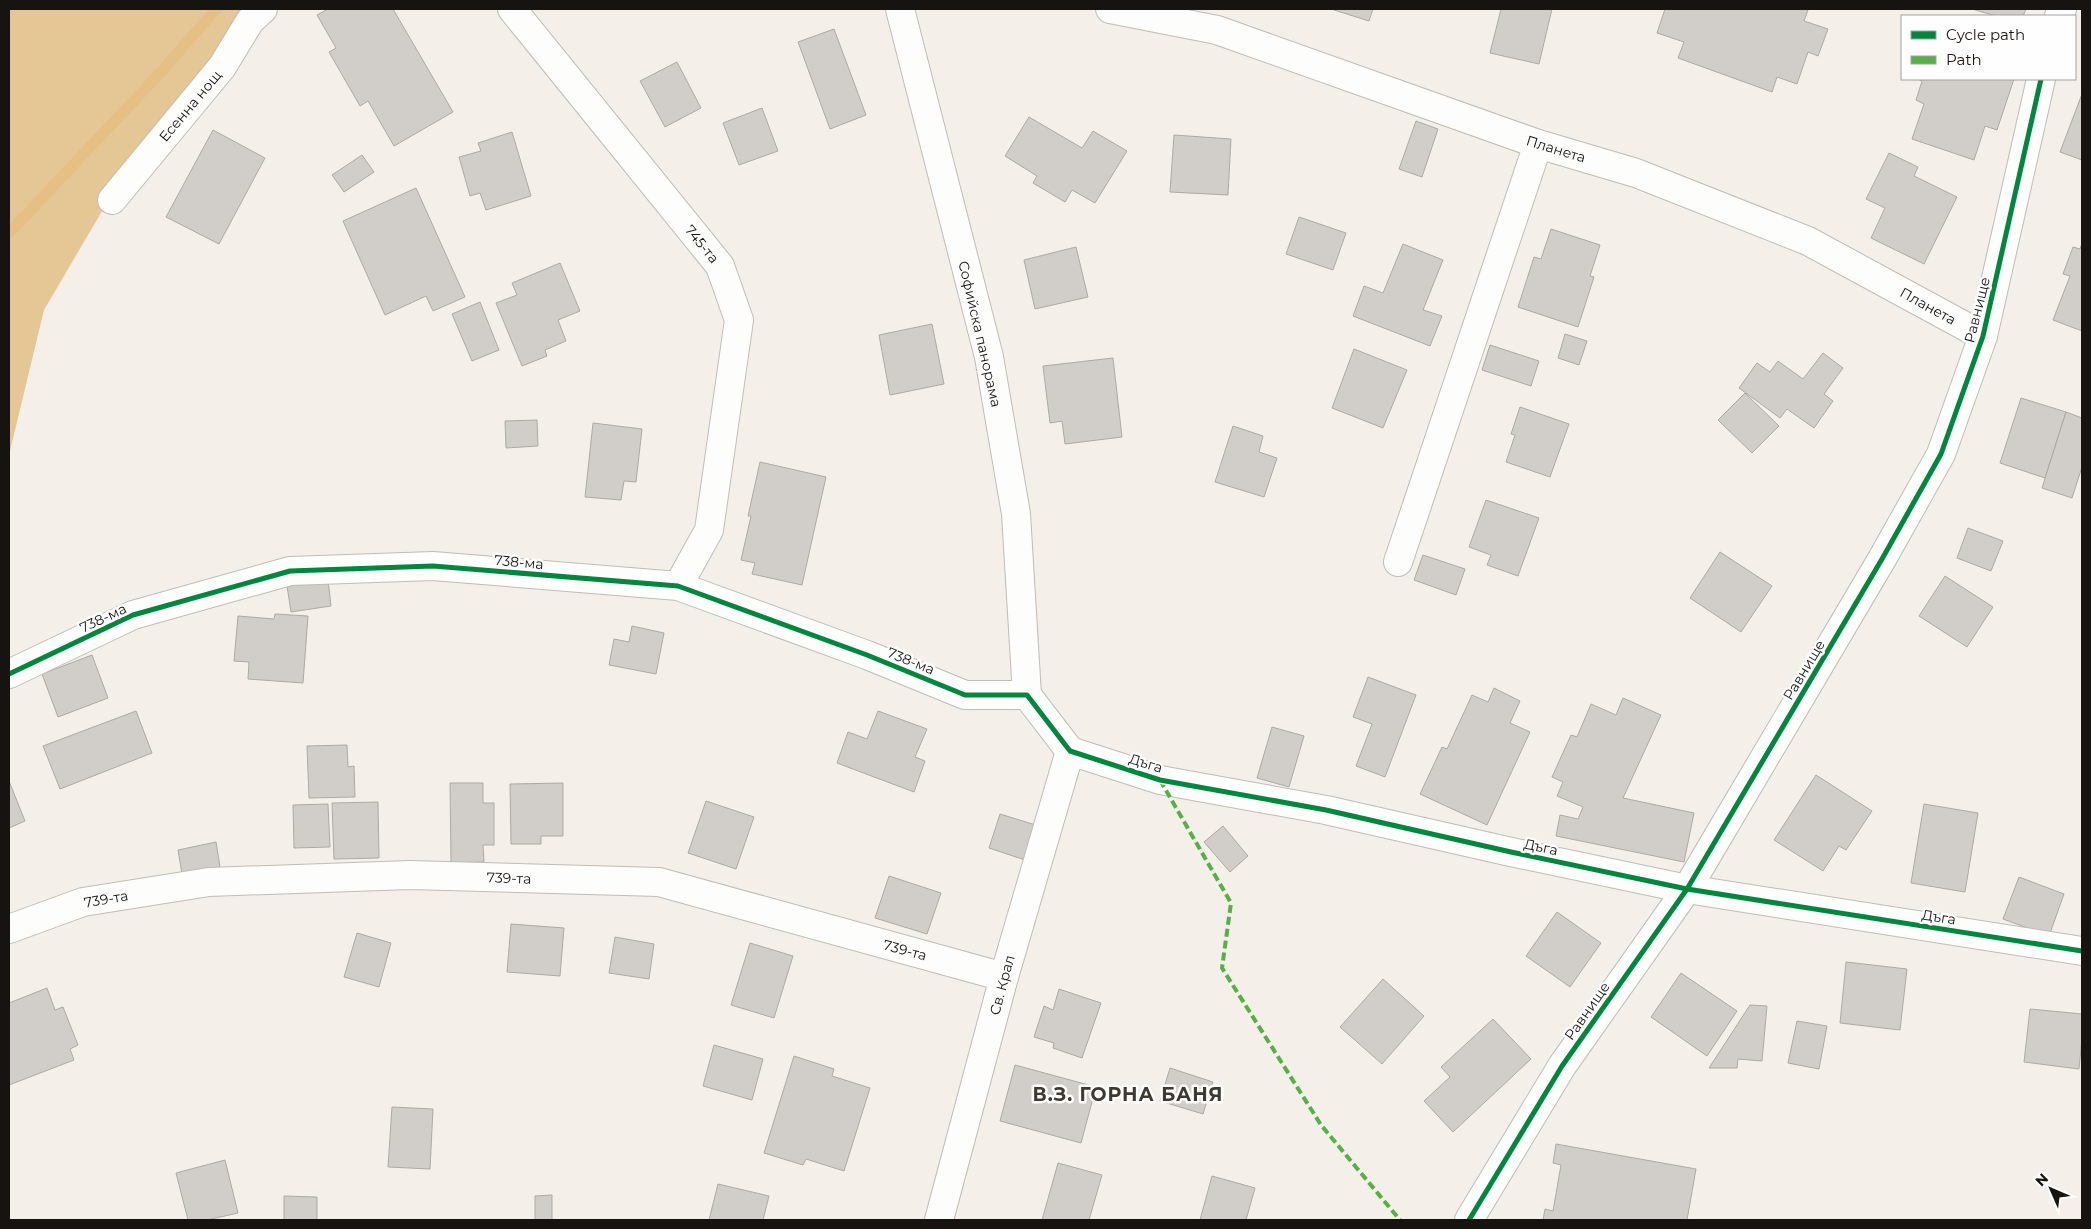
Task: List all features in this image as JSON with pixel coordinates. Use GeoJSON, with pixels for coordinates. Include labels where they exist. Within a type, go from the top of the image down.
{"type":"FeatureCollection","features":[{"type":"Feature","properties":{"kind":"street","name":"Есенна нощ"},"geometry":{"type":"LineString","coordinates":[[112,200],[222,67],[250,21],[263,9]]}},
{"type":"Feature","properties":{"kind":"street","name":"745-та"},"geometry":{"type":"LineString","coordinates":[[512,9],[720,266],[739,320],[709,530],[678,586]]}},
{"type":"Feature","properties":{"kind":"street","name":"Софийска панорама"},"geometry":{"type":"LineString","coordinates":[[900,9],[989,357],[1016,514],[1026,695]]}},
{"type":"Feature","properties":{"kind":"street","name":"Планета"},"geometry":{"type":"LineString","coordinates":[[1110,9],[1217,30],[1538,144],[1636,174],[1808,241],[1983,336]]}},
{"type":"Feature","properties":{"kind":"street","name":"Равнище"},"geometry":{"type":"LineString","coordinates":[[1469,1220],[1562,1066],[1688,889],[1941,454],[1983,336],[2042,80]]}},
{"type":"Feature","properties":{"kind":"street"},"geometry":{"type":"LineString","coordinates":[[1398,562],[1538,144]]}},
{"type":"Feature","properties":{"kind":"street","name":"738-ма"},"geometry":{"type":"LineString","coordinates":[[9,674],[133,615],[290,571],[433,566],[678,586],[867,655],[965,695],[1026,695]]}},
{"type":"Feature","properties":{"kind":"street"},"geometry":{"type":"LineString","coordinates":[[1026,695],[1070,751]]}},
{"type":"Feature","properties":{"kind":"street","name":"Дъга"},"geometry":{"type":"LineString","coordinates":[[1070,751],[1160,780],[1326,810],[1511,852],[1688,889],[2082,951]]}},
{"type":"Feature","properties":{"kind":"street","name":"Св. Крал"},"geometry":{"type":"LineString","coordinates":[[939,1220],[1004,977],[1070,751]]}},
{"type":"Feature","properties":{"kind":"street","name":"739-та"},"geometry":{"type":"LineString","coordinates":[[9,929],[82,902],[209,882],[410,875],[659,882],[1004,977]]}},
{"type":"Feature","properties":{"kind":"shaded area"},"geometry":{"type":"Polygon","coordinates":[[[9,9],[263,9],[125,172],[44,310],[9,455],[9,9]]]}},
{"type":"Feature","properties":{"kind":"building"},"geometry":{"type":"Polygon","coordinates":[[[328,9],[393,9],[453,112],[394,146],[368,101],[360,106],[329,52],[336,48],[317,15],[328,9]]]}},
{"type":"Feature","properties":{"kind":"building"},"geometry":{"type":"Polygon","coordinates":[[[1331,9],[1373,9],[1369,21],[1331,9]]]}},
{"type":"Feature","properties":{"kind":"building"},"geometry":{"type":"Polygon","coordinates":[[[1501,9],[1552,9],[1539,64],[1490,53],[1501,9]]]}},
{"type":"Feature","properties":{"kind":"building"},"geometry":{"type":"Polygon","coordinates":[[[1665,9],[1804,9],[1808,10],[1804,21],[1828,29],[1818,56],[1808,52],[1797,84],[1777,77],[1772,92],[1678,58],[1684,42],[1657,33],[1665,9]]]}},
{"type":"Feature","properties":{"kind":"building"},"geometry":{"type":"Polygon","coordinates":[[[1972,9],[2026,9],[2023,15],[1993,15],[1972,9]]]}},
{"type":"Feature","properties":{"kind":"building"},"geometry":{"type":"Polygon","coordinates":[[[834,29],[866,115],[830,129],[798,42],[834,29]]]}},
{"type":"Feature","properties":{"kind":"building"},"geometry":{"type":"Polygon","coordinates":[[[677,62],[701,108],[665,127],[640,81],[677,62]]]}},
{"type":"Feature","properties":{"kind":"building"},"geometry":{"type":"Polygon","coordinates":[[[1920,80],[2014,80],[1997,130],[1985,126],[1974,160],[1912,139],[1924,104],[1916,100],[1922,81],[1920,80]]]}},
{"type":"Feature","properties":{"kind":"building"},"geometry":{"type":"Polygon","coordinates":[[[2082,94],[2082,160],[2060,152],[2082,94]]]}},
{"type":"Feature","properties":{"kind":"building"},"geometry":{"type":"Polygon","coordinates":[[[762,108],[778,151],[739,165],[723,123],[762,108]]]}},
{"type":"Feature","properties":{"kind":"building"},"geometry":{"type":"Polygon","coordinates":[[[1029,117],[1082,148],[1093,131],[1127,151],[1095,203],[1072,190],[1065,202],[1033,183],[1037,176],[1005,156],[1029,117]]]}},
{"type":"Feature","properties":{"kind":"building"},"geometry":{"type":"Polygon","coordinates":[[[1416,121],[1438,129],[1422,177],[1399,169],[1416,121]]]}},
{"type":"Feature","properties":{"kind":"building"},"geometry":{"type":"Polygon","coordinates":[[[213,130],[265,158],[219,244],[166,217],[213,130]]]}},
{"type":"Feature","properties":{"kind":"building"},"geometry":{"type":"Polygon","coordinates":[[[512,132],[531,196],[486,210],[480,193],[470,196],[459,157],[481,151],[478,143],[512,132]]]}},
{"type":"Feature","properties":{"kind":"building"},"geometry":{"type":"Polygon","coordinates":[[[1174,135],[1231,139],[1228,195],[1170,192],[1174,135]]]}},
{"type":"Feature","properties":{"kind":"building"},"geometry":{"type":"Polygon","coordinates":[[[1889,153],[1918,167],[1914,176],[1957,197],[1924,264],[1871,238],[1885,208],[1866,199],[1889,153]]]}},
{"type":"Feature","properties":{"kind":"building"},"geometry":{"type":"Polygon","coordinates":[[[362,155],[374,172],[344,192],[332,175],[362,155]]]}},
{"type":"Feature","properties":{"kind":"building"},"geometry":{"type":"Polygon","coordinates":[[[416,188],[465,297],[433,311],[426,296],[385,315],[343,221],[416,188]]]}},
{"type":"Feature","properties":{"kind":"building"},"geometry":{"type":"Polygon","coordinates":[[[1299,217],[1346,233],[1333,270],[1286,254],[1299,217]]]}},
{"type":"Feature","properties":{"kind":"building"},"geometry":{"type":"Polygon","coordinates":[[[1551,229],[1600,245],[1590,276],[1594,277],[1578,327],[1518,307],[1534,257],[1541,259],[1551,229]]]}},
{"type":"Feature","properties":{"kind":"building"},"geometry":{"type":"Polygon","coordinates":[[[2082,243],[2082,331],[2053,320],[2070,276],[2063,274],[2073,247],[2080,249],[2082,243]]]}},
{"type":"Feature","properties":{"kind":"building"},"geometry":{"type":"Polygon","coordinates":[[[1403,244],[1443,260],[1423,310],[1442,316],[1430,346],[1353,316],[1364,286],[1383,293],[1403,244]]]}},
{"type":"Feature","properties":{"kind":"building"},"geometry":{"type":"Polygon","coordinates":[[[1076,247],[1088,297],[1035,309],[1024,260],[1076,247]]]}},
{"type":"Feature","properties":{"kind":"building"},"geometry":{"type":"Polygon","coordinates":[[[560,263],[580,311],[558,320],[566,341],[545,350],[547,356],[522,366],[496,303],[517,295],[512,283],[560,263]]]}},
{"type":"Feature","properties":{"kind":"building"},"geometry":{"type":"Polygon","coordinates":[[[480,302],[499,350],[472,361],[452,314],[480,302]]]}},
{"type":"Feature","properties":{"kind":"building"},"geometry":{"type":"Polygon","coordinates":[[[932,324],[944,384],[890,395],[879,335],[932,324]]]}},
{"type":"Feature","properties":{"kind":"building"},"geometry":{"type":"Polygon","coordinates":[[[1565,334],[1587,341],[1579,365],[1558,358],[1565,334]]]}},
{"type":"Feature","properties":{"kind":"building"},"geometry":{"type":"Polygon","coordinates":[[[1490,345],[1539,361],[1531,386],[1482,370],[1490,345]]]}},
{"type":"Feature","properties":{"kind":"building"},"geometry":{"type":"Polygon","coordinates":[[[1354,349],[1407,370],[1383,428],[1332,408],[1354,349]]]}},
{"type":"Feature","properties":{"kind":"building"},"geometry":{"type":"Polygon","coordinates":[[[1823,353],[1843,368],[1824,394],[1833,401],[1814,428],[1787,409],[1780,418],[1739,388],[1757,363],[1770,372],[1778,361],[1803,379],[1823,353]]]}},
{"type":"Feature","properties":{"kind":"building"},"geometry":{"type":"Polygon","coordinates":[[[1113,358],[1122,437],[1065,444],[1062,421],[1050,423],[1043,366],[1113,358]]]}},
{"type":"Feature","properties":{"kind":"building"},"geometry":{"type":"Polygon","coordinates":[[[1745,393],[1779,426],[1752,453],[1718,420],[1745,393]]]}},
{"type":"Feature","properties":{"kind":"building"},"geometry":{"type":"Polygon","coordinates":[[[2021,398],[2066,412],[2045,478],[2000,463],[2021,398]]]}},
{"type":"Feature","properties":{"kind":"building"},"geometry":{"type":"Polygon","coordinates":[[[1520,407],[1569,424],[1550,477],[1506,462],[1515,435],[1511,434],[1520,407]]]}},
{"type":"Feature","properties":{"kind":"building"},"geometry":{"type":"Polygon","coordinates":[[[2066,412],[2082,418],[2082,467],[2072,498],[2042,488],[2066,412]]]}},
{"type":"Feature","properties":{"kind":"building"},"geometry":{"type":"Polygon","coordinates":[[[537,420],[538,446],[506,448],[505,421],[537,420]]]}},
{"type":"Feature","properties":{"kind":"building"},"geometry":{"type":"Polygon","coordinates":[[[593,423],[642,429],[636,482],[624,481],[621,500],[585,497],[593,423]]]}},
{"type":"Feature","properties":{"kind":"building"},"geometry":{"type":"Polygon","coordinates":[[[1233,426],[1263,436],[1259,452],[1277,458],[1264,497],[1215,482],[1233,426]]]}},
{"type":"Feature","properties":{"kind":"building"},"geometry":{"type":"Polygon","coordinates":[[[760,462],[826,477],[802,585],[752,574],[755,563],[741,560],[751,516],[748,516],[760,462]]]}},
{"type":"Feature","properties":{"kind":"building"},"geometry":{"type":"Polygon","coordinates":[[[1486,500],[1539,518],[1518,576],[1487,565],[1491,555],[1469,547],[1486,500]]]}},
{"type":"Feature","properties":{"kind":"building"},"geometry":{"type":"Polygon","coordinates":[[[1968,528],[2003,541],[1991,571],[1957,558],[1968,528]]]}},
{"type":"Feature","properties":{"kind":"building"},"geometry":{"type":"Polygon","coordinates":[[[1720,552],[1772,586],[1741,632],[1690,598],[1720,552]]]}},
{"type":"Feature","properties":{"kind":"building"},"geometry":{"type":"Polygon","coordinates":[[[1423,555],[1465,569],[1456,595],[1414,580],[1423,555]]]}},
{"type":"Feature","properties":{"kind":"building"},"geometry":{"type":"Polygon","coordinates":[[[1945,576],[1993,607],[1967,647],[1919,616],[1945,576]]]}},
{"type":"Feature","properties":{"kind":"building"},"geometry":{"type":"Polygon","coordinates":[[[328,580],[331,606],[291,612],[287,586],[328,580]]]}},
{"type":"Feature","properties":{"kind":"building"},"geometry":{"type":"Polygon","coordinates":[[[275,614],[308,616],[303,683],[248,679],[249,662],[234,661],[238,616],[274,619],[275,614]]]}},
{"type":"Feature","properties":{"kind":"building"},"geometry":{"type":"Polygon","coordinates":[[[632,626],[664,633],[656,674],[609,665],[614,639],[629,642],[632,626]]]}},
{"type":"Feature","properties":{"kind":"building"},"geometry":{"type":"Polygon","coordinates":[[[92,655],[108,698],[58,717],[42,674],[92,655]]]}},
{"type":"Feature","properties":{"kind":"building"},"geometry":{"type":"Polygon","coordinates":[[[1368,677],[1416,695],[1385,777],[1356,766],[1372,724],[1353,717],[1368,677]]]}},
{"type":"Feature","properties":{"kind":"building"},"geometry":{"type":"Polygon","coordinates":[[[1494,688],[1520,701],[1510,723],[1530,732],[1487,825],[1420,794],[1442,747],[1447,749],[1472,695],[1488,702],[1494,688]]]}},
{"type":"Feature","properties":{"kind":"building"},"geometry":{"type":"Polygon","coordinates":[[[1623,698],[1661,715],[1623,798],[1694,813],[1684,862],[1556,836],[1560,815],[1578,819],[1583,807],[1557,796],[1563,782],[1552,777],[1571,735],[1577,737],[1591,704],[1616,715],[1623,698]]]}},
{"type":"Feature","properties":{"kind":"building"},"geometry":{"type":"Polygon","coordinates":[[[136,711],[152,753],[60,789],[43,746],[136,711]]]}},
{"type":"Feature","properties":{"kind":"building"},"geometry":{"type":"Polygon","coordinates":[[[878,711],[927,729],[915,757],[925,761],[914,792],[837,763],[848,732],[867,739],[878,711]]]}},
{"type":"Feature","properties":{"kind":"building"},"geometry":{"type":"Polygon","coordinates":[[[1272,727],[1304,736],[1289,787],[1257,778],[1272,727]]]}},
{"type":"Feature","properties":{"kind":"building"},"geometry":{"type":"Polygon","coordinates":[[[347,745],[348,767],[354,766],[355,797],[309,798],[307,746],[347,745]]]}},
{"type":"Feature","properties":{"kind":"building"},"geometry":{"type":"Polygon","coordinates":[[[1816,775],[1872,811],[1846,850],[1839,846],[1823,871],[1774,840],[1816,775]]]}},
{"type":"Feature","properties":{"kind":"building"},"geometry":{"type":"Polygon","coordinates":[[[9,781],[25,821],[9,828],[9,781]]]}},
{"type":"Feature","properties":{"kind":"building"},"geometry":{"type":"Polygon","coordinates":[[[450,783],[483,783],[483,803],[494,803],[494,845],[483,845],[484,862],[451,863],[450,783]]]}},
{"type":"Feature","properties":{"kind":"building"},"geometry":{"type":"Polygon","coordinates":[[[563,783],[563,836],[541,836],[541,844],[511,844],[510,784],[563,783]]]}},
{"type":"Feature","properties":{"kind":"building"},"geometry":{"type":"Polygon","coordinates":[[[706,801],[754,817],[736,869],[688,853],[706,801]]]}},
{"type":"Feature","properties":{"kind":"building"},"geometry":{"type":"Polygon","coordinates":[[[378,802],[379,858],[334,859],[332,803],[378,802]]]}},
{"type":"Feature","properties":{"kind":"building"},"geometry":{"type":"Polygon","coordinates":[[[328,804],[330,847],[294,848],[293,805],[328,804]]]}},
{"type":"Feature","properties":{"kind":"building"},"geometry":{"type":"Polygon","coordinates":[[[1924,804],[1978,813],[1965,892],[1911,883],[1924,804]]]}},
{"type":"Feature","properties":{"kind":"building"},"geometry":{"type":"Polygon","coordinates":[[[1000,814],[1039,826],[1028,861],[989,848],[1000,814]]]}},
{"type":"Feature","properties":{"kind":"building"},"geometry":{"type":"Polygon","coordinates":[[[1223,826],[1248,856],[1230,872],[1204,842],[1223,826]]]}},
{"type":"Feature","properties":{"kind":"building"},"geometry":{"type":"Polygon","coordinates":[[[216,842],[220,867],[182,874],[178,850],[216,842]]]}},
{"type":"Feature","properties":{"kind":"building"},"geometry":{"type":"Polygon","coordinates":[[[889,876],[941,893],[927,934],[875,918],[889,876]]]}},
{"type":"Feature","properties":{"kind":"building"},"geometry":{"type":"Polygon","coordinates":[[[2019,877],[2064,894],[2049,936],[2003,919],[2019,877]]]}},
{"type":"Feature","properties":{"kind":"building"},"geometry":{"type":"Polygon","coordinates":[[[1557,912],[1601,943],[1570,987],[1526,956],[1557,912]]]}},
{"type":"Feature","properties":{"kind":"building"},"geometry":{"type":"Polygon","coordinates":[[[511,924],[564,928],[560,976],[507,972],[511,924]]]}},
{"type":"Feature","properties":{"kind":"building"},"geometry":{"type":"Polygon","coordinates":[[[357,933],[391,943],[379,987],[344,977],[357,933]]]}},
{"type":"Feature","properties":{"kind":"building"},"geometry":{"type":"Polygon","coordinates":[[[615,937],[654,944],[649,979],[609,973],[615,937]]]}},
{"type":"Feature","properties":{"kind":"building"},"geometry":{"type":"Polygon","coordinates":[[[750,943],[793,956],[774,1018],[731,1005],[750,943]]]}},
{"type":"Feature","properties":{"kind":"building"},"geometry":{"type":"Polygon","coordinates":[[[1846,962],[1907,969],[1900,1030],[1840,1023],[1846,962]]]}},
{"type":"Feature","properties":{"kind":"building"},"geometry":{"type":"Polygon","coordinates":[[[1681,973],[1737,1011],[1707,1056],[1651,1017],[1681,973]]]}},
{"type":"Feature","properties":{"kind":"building"},"geometry":{"type":"Polygon","coordinates":[[[1383,979],[1424,1016],[1382,1064],[1340,1027],[1383,979]]]}},
{"type":"Feature","properties":{"kind":"building"},"geometry":{"type":"Polygon","coordinates":[[[47,988],[55,1010],[63,1007],[78,1045],[70,1049],[74,1060],[9,1085],[9,1003],[47,988]]]}},
{"type":"Feature","properties":{"kind":"building"},"geometry":{"type":"Polygon","coordinates":[[[1059,989],[1101,1003],[1082,1058],[1053,1048],[1054,1043],[1034,1037],[1044,1006],[1053,1010],[1059,989]]]}},
{"type":"Feature","properties":{"kind":"building"},"geometry":{"type":"Polygon","coordinates":[[[1750,1005],[1767,1006],[1762,1061],[1738,1059],[1737,1068],[1709,1068],[1750,1005]]]}},
{"type":"Feature","properties":{"kind":"building"},"geometry":{"type":"Polygon","coordinates":[[[2030,1009],[2082,1014],[2079,1069],[2024,1062],[2030,1009]]]}},
{"type":"Feature","properties":{"kind":"building"},"geometry":{"type":"Polygon","coordinates":[[[1493,1019],[1531,1059],[1453,1132],[1424,1101],[1450,1077],[1441,1067],[1493,1019]]]}},
{"type":"Feature","properties":{"kind":"building"},"geometry":{"type":"Polygon","coordinates":[[[1797,1021],[1827,1026],[1819,1069],[1788,1063],[1797,1021]]]}},
{"type":"Feature","properties":{"kind":"building"},"geometry":{"type":"Polygon","coordinates":[[[714,1045],[763,1059],[752,1100],[703,1086],[714,1045]]]}},
{"type":"Feature","properties":{"kind":"building"},"geometry":{"type":"Polygon","coordinates":[[[794,1056],[834,1069],[832,1076],[870,1088],[844,1171],[806,1159],[803,1165],[764,1153],[794,1056]]]}},
{"type":"Feature","properties":{"kind":"building"},"geometry":{"type":"Polygon","coordinates":[[[1015,1065],[1096,1087],[1081,1143],[1000,1121],[1015,1065]]]}},
{"type":"Feature","properties":{"kind":"building"},"geometry":{"type":"Polygon","coordinates":[[[1170,1068],[1213,1082],[1203,1114],[1160,1101],[1170,1068]]]}},
{"type":"Feature","properties":{"kind":"building"},"geometry":{"type":"Polygon","coordinates":[[[392,1107],[433,1109],[430,1169],[388,1167],[392,1107]]]}},
{"type":"Feature","properties":{"kind":"building"},"geometry":{"type":"Polygon","coordinates":[[[1556,1144],[1696,1169],[1687,1220],[1543,1220],[1545,1209],[1553,1211],[1561,1165],[1553,1163],[1556,1144]]]}},
{"type":"Feature","properties":{"kind":"building"},"geometry":{"type":"Polygon","coordinates":[[[225,1160],[238,1213],[207,1220],[188,1220],[176,1173],[225,1160]]]}},
{"type":"Feature","properties":{"kind":"building"},"geometry":{"type":"Polygon","coordinates":[[[1058,1163],[1102,1175],[1089,1220],[1042,1220],[1058,1163]]]}},
{"type":"Feature","properties":{"kind":"building"},"geometry":{"type":"Polygon","coordinates":[[[1212,1176],[1255,1188],[1246,1220],[1200,1220],[1212,1176]]]}},
{"type":"Feature","properties":{"kind":"building"},"geometry":{"type":"Polygon","coordinates":[[[718,1184],[769,1196],[763,1220],[709,1220],[718,1184]]]}},
{"type":"Feature","properties":{"kind":"building"},"geometry":{"type":"Polygon","coordinates":[[[552,1195],[552,1220],[535,1220],[535,1196],[552,1195]]]}},
{"type":"Feature","properties":{"kind":"building"},"geometry":{"type":"Polygon","coordinates":[[[284,1196],[317,1197],[317,1220],[284,1220],[284,1196]]]}},
{"type":"Feature","properties":{"kind":"waterway"},"geometry":{"type":"LineString","coordinates":[[9,233],[162,71],[216,9]]}},
{"type":"Feature","properties":{"kind":"marked path"},"geometry":{"type":"LineString","coordinates":[[1160,780],[1231,903],[1222,968],[1321,1125],[1400,1220]]}},
{"type":"Feature","properties":{"kind":"cycle path"},"geometry":{"type":"LineString","coordinates":[[1469,1220],[1562,1066],[1687,889],[1882,559],[1941,454],[1983,336],[2041,80]]}},
{"type":"Feature","properties":{"kind":"cycle path"},"geometry":{"type":"LineString","coordinates":[[9,674],[133,615],[290,571],[433,566],[678,586],[867,655],[965,695],[1027,695],[1070,751],[1160,780],[1326,810],[1687,889],[2082,951]]}},
{"type":"Feature","properties":{"kind":"district","name":"В.З. ГОРНА БАНЯ"},"geometry":{"type":"Point","coordinates":[1128,1094]}}]}
